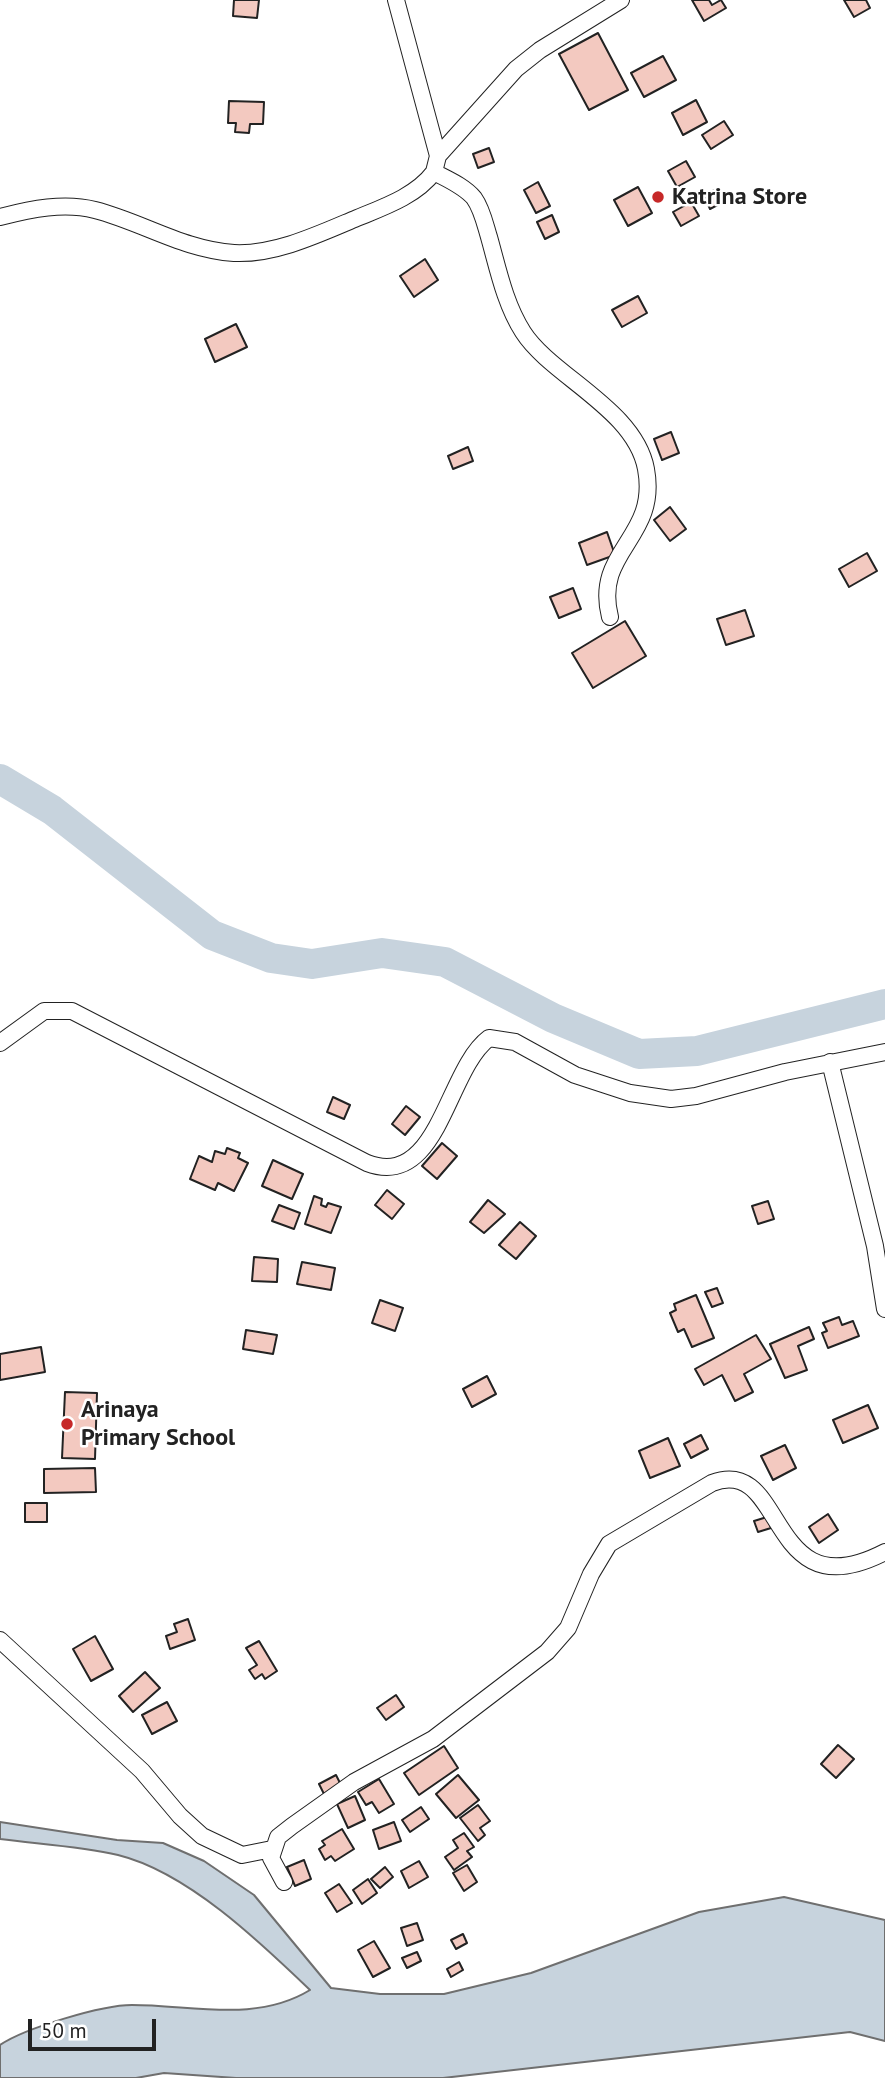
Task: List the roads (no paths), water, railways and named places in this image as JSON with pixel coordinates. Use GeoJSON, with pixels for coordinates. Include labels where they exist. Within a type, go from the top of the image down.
{"type":"FeatureCollection","features":[{"type":"Feature","properties":{"kind":"street"},"geometry":{"type":"LineString","coordinates":[[396,0],[436,164],[478,205],[505,293],[523,332],[533,345],[589,390],[642,455],[646,470],[645,510],[637,531],[619,554],[608,576],[606,590],[610,617]]}},
{"type":"Feature","properties":{"kind":"street"},"geometry":{"type":"LineString","coordinates":[[0,217],[30,210],[77,207],[95,210],[201,248],[255,252],[308,238],[413,192],[516,69],[540,50],[621,0]]}},
{"type":"Feature","properties":{"kind":"street"},"geometry":{"type":"LineString","coordinates":[[0,1043],[44,1011],[72,1011],[359,1159],[393,1169],[408,1161],[429,1141],[454,1088],[479,1045],[489,1038],[515,1042],[575,1075],[630,1093],[671,1099],[696,1096],[830,1062],[885,1052]]}},
{"type":"Feature","properties":{"kind":"street"},"geometry":{"type":"LineString","coordinates":[[830,1062],[875,1246],[885,1309]]}},
{"type":"Feature","properties":{"kind":"street"},"geometry":{"type":"LineString","coordinates":[[284,1882],[271,1858],[278,1838],[354,1782],[433,1739],[547,1652],[568,1628],[591,1574],[609,1544],[712,1483],[733,1477],[742,1480],[768,1506],[797,1551],[815,1564],[842,1568],[885,1552]]}},
{"type":"Feature","properties":{"kind":"street"},"geometry":{"type":"LineString","coordinates":[[0,1640],[142,1771],[180,1816],[202,1836],[242,1855],[272,1849]]}},
{"type":"Feature","properties":{"kind":"waterway"},"geometry":{"type":"LineString","coordinates":[[0,779],[52,810],[212,935],[271,958],[312,964],[382,953],[445,962],[553,1018],[639,1054],[697,1051],[885,1004]]}},
{"type":"Feature","properties":{"kind":"place","name":"Katrina Store"},"geometry":{"type":"Point","coordinates":[658,197]}},
{"type":"Feature","properties":{"kind":"place","name":"Arinaya Primary School"},"geometry":{"type":"Point","coordinates":[67,1424]}}]}
